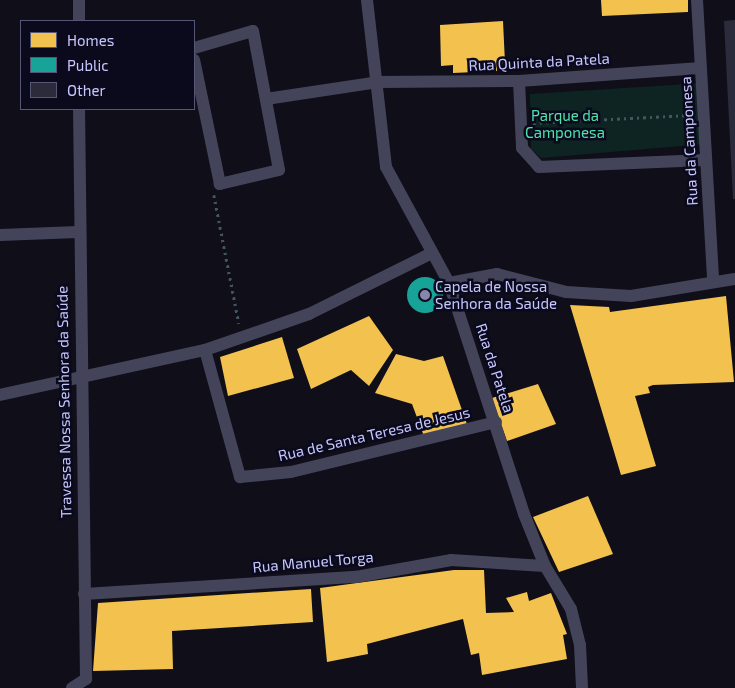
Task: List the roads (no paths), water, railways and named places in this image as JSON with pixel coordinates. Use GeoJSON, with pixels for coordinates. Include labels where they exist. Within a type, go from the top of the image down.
{"type":"FeatureCollection","features":[{"type":"Feature","properties":{"kind":"street"},"geometry":{"type":"LineString","coordinates":[[79,20],[80,0]]}},
{"type":"Feature","properties":{"kind":"street","name":"Rua da Patela"},"geometry":{"type":"LineString","coordinates":[[367,0],[378,82],[386,167],[449,283],[544,566],[571,609],[580,645],[582,688]]}},
{"type":"Feature","properties":{"kind":"street","name":"Rua da Camponesa"},"geometry":{"type":"LineString","coordinates":[[697,0],[713,281]]}},
{"type":"Feature","properties":{"kind":"street"},"geometry":{"type":"LineString","coordinates":[[195,48],[253,32],[278,170],[220,184],[195,65]]}},
{"type":"Feature","properties":{"kind":"street","name":"Rua Quinta da Patela"},"geometry":{"type":"LineString","coordinates":[[266,99],[378,82],[519,81],[701,68]]}},
{"type":"Feature","properties":{"kind":"street"},"geometry":{"type":"LineString","coordinates":[[519,81],[519,124],[522,148],[539,168],[705,160]]}},
{"type":"Feature","properties":{"kind":"street","name":"Travessa Nossa Senhora da Saúde"},"geometry":{"type":"LineString","coordinates":[[72,688],[86,679],[79,381],[79,110]]}},
{"type":"Feature","properties":{"kind":"street"},"geometry":{"type":"LineString","coordinates":[[0,235],[78,232]]}},
{"type":"Feature","properties":{"kind":"street"},"geometry":{"type":"LineString","coordinates":[[0,395],[79,381],[205,350],[309,314],[432,252]]}},
{"type":"Feature","properties":{"kind":"street"},"geometry":{"type":"LineString","coordinates":[[449,283],[497,274],[566,292],[630,296],[713,281],[735,279]]}},
{"type":"Feature","properties":{"kind":"street","name":"Rua de Santa Teresa de Jesus"},"geometry":{"type":"LineString","coordinates":[[205,350],[240,477],[291,472],[496,422]]}},
{"type":"Feature","properties":{"kind":"street","name":"Rua Manuel Torga"},"geometry":{"type":"LineString","coordinates":[[84,594],[356,577],[451,560],[544,566]]}},
{"type":"Feature","properties":{"kind":"place","name":"Capela de Nossa Senhora da Saúde"},"geometry":{"type":"Point","coordinates":[425,295]}},
{"type":"Feature","properties":{"kind":"park label","name":"Parque da Camponesa"},"geometry":{"type":"Point","coordinates":[565,124]}}]}
